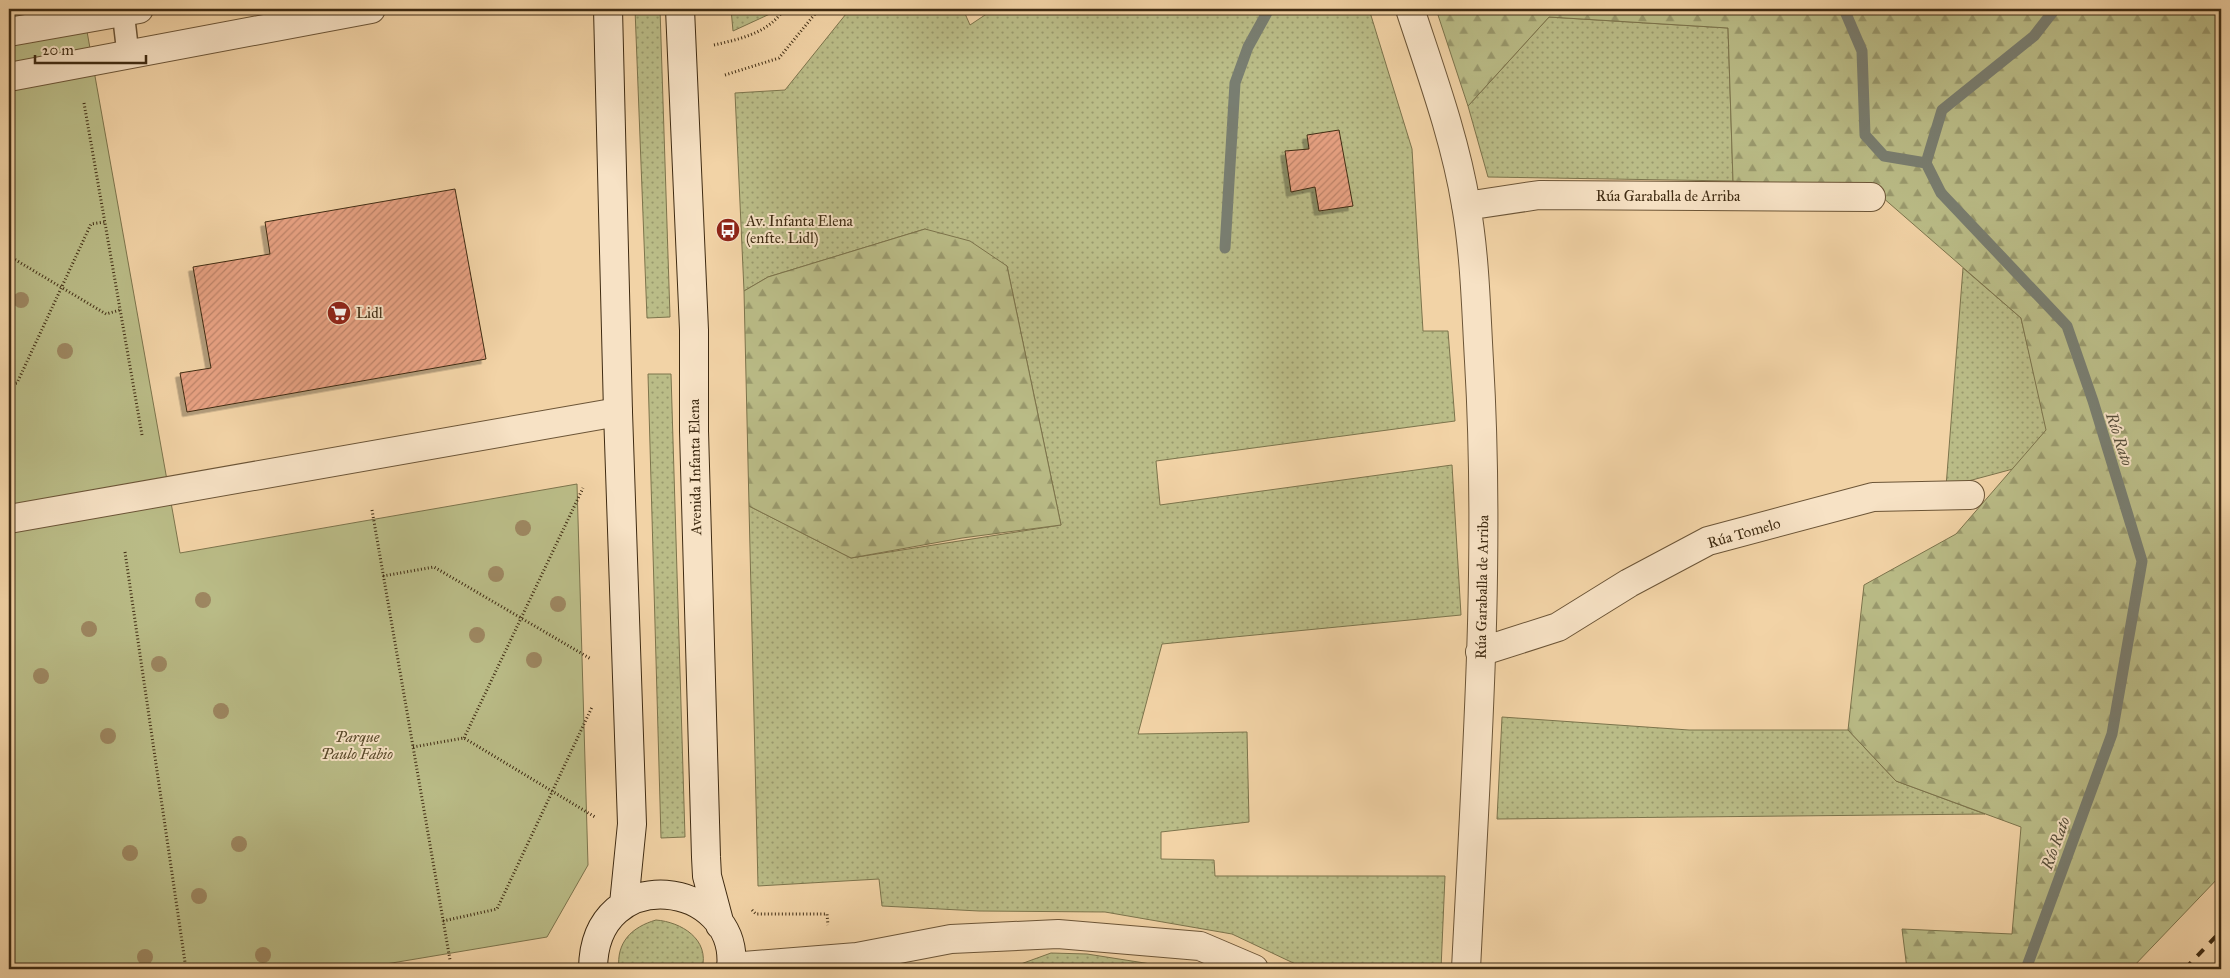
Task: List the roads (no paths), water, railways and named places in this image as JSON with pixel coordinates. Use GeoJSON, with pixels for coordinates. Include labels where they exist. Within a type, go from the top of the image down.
{"type":"FeatureCollection","features":[{"type":"Feature","properties":{"kind":"street"},"geometry":{"type":"LineString","coordinates":[[9,77],[371,9]]}},
{"type":"Feature","properties":{"kind":"street"},"geometry":{"type":"LineString","coordinates":[[608,9],[618,412],[632,824],[624,904]]}},
{"type":"Feature","properties":{"kind":"street","name":"Avenida Infanta Elena"},"geometry":{"type":"LineString","coordinates":[[680,9],[694,330],[694,431],[707,876],[720,925],[728,945],[731,968]]}},
{"type":"Feature","properties":{"kind":"street","name":"Rúa Garaballa de Arriba"},"geometry":{"type":"LineString","coordinates":[[1410,9],[1446,122],[1466,206],[1476,312],[1484,455],[1480,652],[1466,969]]}},
{"type":"Feature","properties":{"kind":"street"},"geometry":{"type":"LineString","coordinates":[[9,32],[131,10]]}},
{"type":"Feature","properties":{"kind":"street","name":"Rúa Garaballa de Arriba"},"geometry":{"type":"LineString","coordinates":[[1466,206],[1540,195],[1871,197]]}},
{"type":"Feature","properties":{"kind":"street"},"geometry":{"type":"LineString","coordinates":[[9,519],[618,412]]}},
{"type":"Feature","properties":{"kind":"street","name":"Rúa Tomelo"},"geometry":{"type":"LineString","coordinates":[[1480,652],[1558,626],[1629,583],[1708,541],[1873,497],[1970,495]]}},
{"type":"Feature","properties":{"kind":"street"},"geometry":{"type":"LineString","coordinates":[[592,969],[593,950],[599,932],[609,916],[624,904],[644,896],[666,893],[687,898],[705,908],[720,925]]}},
{"type":"Feature","properties":{"kind":"street"},"geometry":{"type":"LineString","coordinates":[[731,968],[857,957],[951,939],[1058,934],[1200,946],[1254,969]]}},
{"type":"Feature","properties":{"kind":"lane"},"geometry":{"type":"LineString","coordinates":[[128,54],[131,10]]}},
{"type":"Feature","properties":{"kind":"waterway"},"geometry":{"type":"LineString","coordinates":[[1225,248],[1235,83],[1248,47],[1269,9]]}},
{"type":"Feature","properties":{"kind":"waterway"},"geometry":{"type":"LineString","coordinates":[[1844,9],[1862,51],[1865,135],[1884,156],[1926,163]]}},
{"type":"Feature","properties":{"kind":"waterway","name":"Río Rato"},"geometry":{"type":"LineString","coordinates":[[2026,969],[2112,734],[2142,561],[2093,401],[2067,326],[1941,193],[1926,163],[1942,110],[2034,36],[2055,9]]}},
{"type":"Feature","properties":{"kind":"railway"},"geometry":{"type":"LineString","coordinates":[[2185,969],[2221,931]]}},
{"type":"Feature","properties":{"kind":"place","name":"Av. Infanta Elena (enfte. Lidl)"},"geometry":{"type":"Point","coordinates":[728,230]}},
{"type":"Feature","properties":{"kind":"place","name":"Lidl"},"geometry":{"type":"Point","coordinates":[339,313]}},
{"type":"Feature","properties":{"kind":"park label","name":"Parque Paulo Fabio"},"geometry":{"type":"Point","coordinates":[357,746]}}]}
